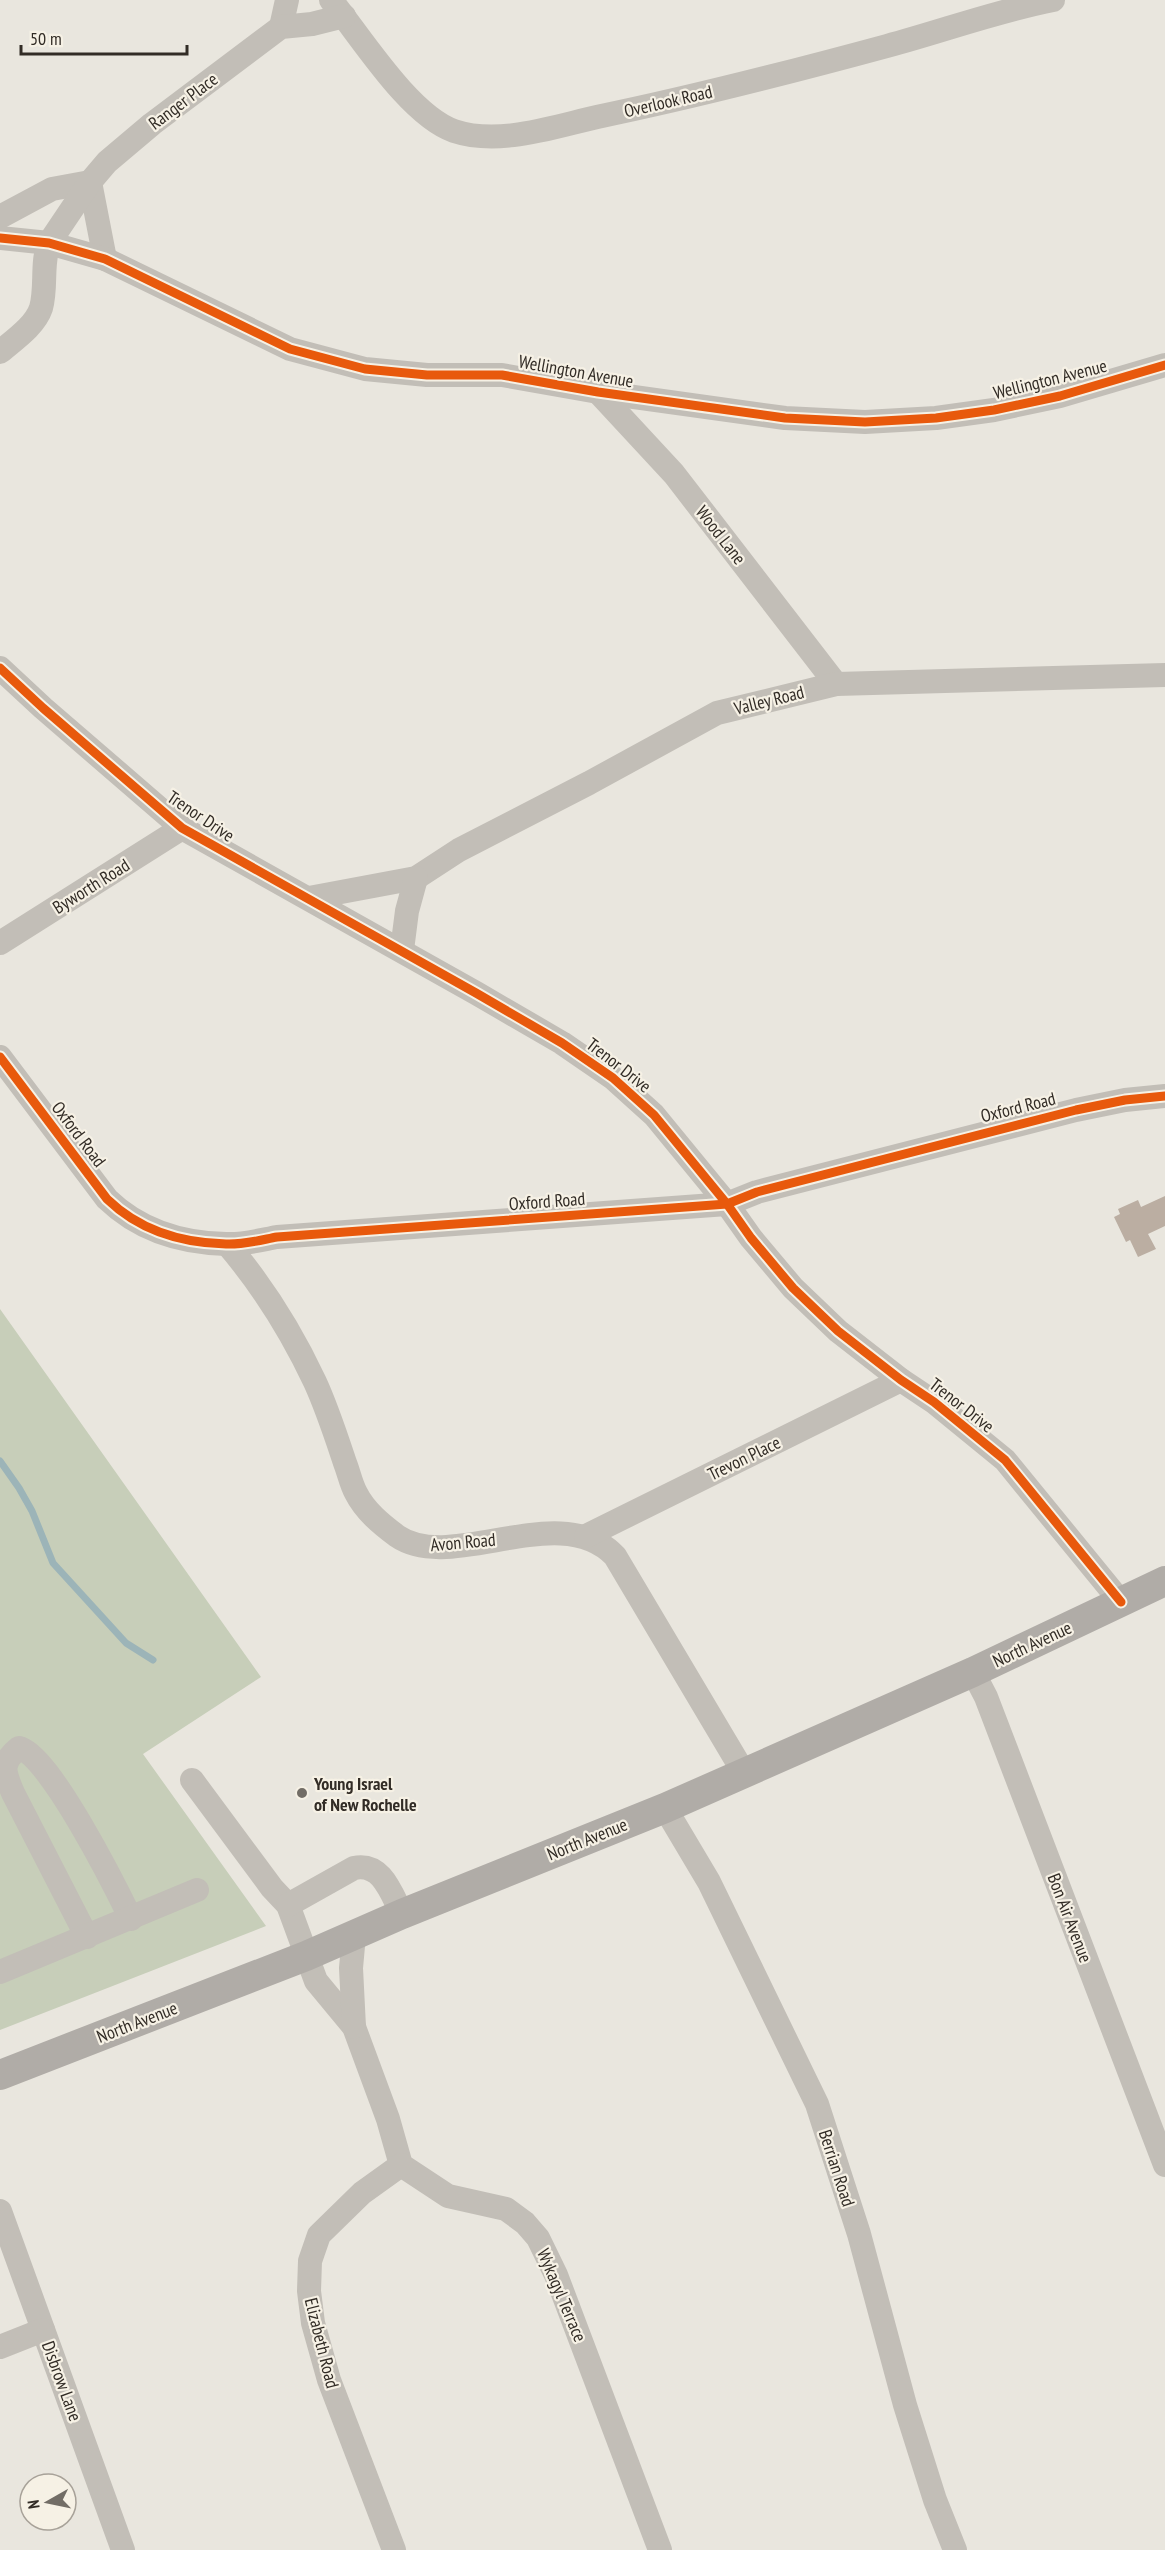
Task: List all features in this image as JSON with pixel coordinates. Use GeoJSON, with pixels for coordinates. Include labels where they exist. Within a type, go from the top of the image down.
{"type":"FeatureCollection","features":[{"type":"Feature","properties":{"kind":"main road","name":"North Avenue"},"geometry":{"type":"LineString","coordinates":[[0,2075],[306,1956],[402,1914],[665,1808],[973,1672],[1165,1581]]}},
{"type":"Feature","properties":{"kind":"street"},"geometry":{"type":"LineString","coordinates":[[287,0],[281,27],[312,24],[338,8]]}},
{"type":"Feature","properties":{"kind":"street","name":"Overlook Road"},"geometry":{"type":"LineString","coordinates":[[338,8],[388,74],[417,107],[453,130],[491,135],[514,135],[658,105],[870,51],[1017,7],[1053,0]]}},
{"type":"Feature","properties":{"kind":"street","name":"Ranger Place"},"geometry":{"type":"LineString","coordinates":[[49,243],[90,182],[107,162],[152,124],[281,27]]}},
{"type":"Feature","properties":{"kind":"street"},"geometry":{"type":"LineString","coordinates":[[0,217],[52,189],[90,182],[105,259]]}},
{"type":"Feature","properties":{"kind":"street","name":"Wellington Avenue"},"geometry":{"type":"LineString","coordinates":[[0,238],[49,243],[105,259],[290,349],[365,369],[427,375],[502,375],[598,392],[785,418],[865,422],[936,418],[994,410],[1060,396],[1165,365]]}},
{"type":"Feature","properties":{"kind":"street"},"geometry":{"type":"LineString","coordinates":[[0,352],[37,316],[41,306],[45,254],[49,243]]}},
{"type":"Feature","properties":{"kind":"street","name":"Wood Lane"},"geometry":{"type":"LineString","coordinates":[[598,392],[674,474],[836,684]]}},
{"type":"Feature","properties":{"kind":"street","name":"Trenor Drive"},"geometry":{"type":"LineString","coordinates":[[0,668],[182,828],[402,950],[562,1043],[613,1078],[654,1115],[793,1288],[838,1331],[901,1380],[942,1408],[1005,1460],[1121,1602]]}},
{"type":"Feature","properties":{"kind":"street","name":"Valley Road"},"geometry":{"type":"LineString","coordinates":[[309,898],[416,878],[459,850],[590,783],[717,713],[789,694],[836,684],[1165,675]]}},
{"type":"Feature","properties":{"kind":"street","name":"Byworth Road"},"geometry":{"type":"LineString","coordinates":[[0,943],[182,828]]}},
{"type":"Feature","properties":{"kind":"street"},"geometry":{"type":"LineString","coordinates":[[402,950],[407,911],[416,878]]}},
{"type":"Feature","properties":{"kind":"street","name":"Oxford Road"},"geometry":{"type":"LineString","coordinates":[[0,1057],[107,1199],[122,1214],[167,1236],[227,1244],[277,1238],[727,1204],[757,1192],[1076,1110],[1125,1100],[1165,1096]]}},
{"type":"Feature","properties":{"kind":"street","name":"Avon Road"},"geometry":{"type":"LineString","coordinates":[[227,1244],[253,1274],[299,1351],[316,1384],[356,1493],[375,1520],[414,1545],[441,1546],[544,1533],[586,1536],[605,1545],[615,1556],[744,1773]]}},
{"type":"Feature","properties":{"kind":"street","name":"Trevon Place"},"geometry":{"type":"LineString","coordinates":[[586,1536],[901,1380]]}},
{"type":"Feature","properties":{"kind":"street","name":"Bon Air Avenue"},"geometry":{"type":"LineString","coordinates":[[973,1672],[986,1697],[1165,2165]]}},
{"type":"Feature","properties":{"kind":"street"},"geometry":{"type":"LineString","coordinates":[[87,1936],[13,1793],[4,1770],[7,1756],[19,1748],[26,1749],[44,1770],[77,1818],[107,1869],[131,1919]]}},
{"type":"Feature","properties":{"kind":"street"},"geometry":{"type":"LineString","coordinates":[[192,1780],[272,1888],[288,1905],[316,1981],[354,2027]]}},
{"type":"Feature","properties":{"kind":"street","name":"Berrian Road"},"geometry":{"type":"LineString","coordinates":[[665,1808],[709,1882],[817,2104],[859,2234],[905,2405],[935,2500],[955,2550]]}},
{"type":"Feature","properties":{"kind":"street"},"geometry":{"type":"LineString","coordinates":[[288,1905],[354,1868],[364,1866],[384,1878],[402,1914]]}},
{"type":"Feature","properties":{"kind":"street"},"geometry":{"type":"LineString","coordinates":[[0,1972],[197,1890]]}},
{"type":"Feature","properties":{"kind":"street"},"geometry":{"type":"LineString","coordinates":[[354,1935],[351,1968],[354,2027],[388,2120],[401,2165]]}},
{"type":"Feature","properties":{"kind":"street","name":"Elizabeth Road"},"geometry":{"type":"LineString","coordinates":[[394,2550],[329,2380],[313,2323],[309,2291],[310,2261],[319,2235],[362,2193],[401,2165]]}},
{"type":"Feature","properties":{"kind":"street","name":"Wykagyl Terrace"},"geometry":{"type":"LineString","coordinates":[[401,2165],[448,2196],[506,2209],[525,2223],[538,2238],[556,2275],[660,2550]]}},
{"type":"Feature","properties":{"kind":"street","name":"Disbrow Lane"},"geometry":{"type":"LineString","coordinates":[[0,2211],[123,2550]]}},
{"type":"Feature","properties":{"kind":"street"},"geometry":{"type":"LineString","coordinates":[[0,2347],[43,2330]]}},
{"type":"Feature","properties":{"kind":"green space"},"geometry":{"type":"Polygon","coordinates":[[[0,1309],[261,1677],[143,1754],[266,1926],[0,2030],[0,1309]]]}},
{"type":"Feature","properties":{"kind":"building"},"geometry":{"type":"Polygon","coordinates":[[[1165,1196],[1165,1226],[1148,1234],[1156,1249],[1138,1257],[1130,1240],[1126,1242],[1114,1217],[1120,1214],[1118,1209],[1138,1200],[1141,1207],[1165,1196]]]}},
{"type":"Feature","properties":{"kind":"waterway"},"geometry":{"type":"LineString","coordinates":[[0,1461],[32,1511],[53,1563],[126,1643],[153,1660]]}},
{"type":"Feature","properties":{"kind":"cycle path"},"geometry":{"type":"LineString","coordinates":[[0,238],[49,243],[105,259],[290,349],[365,369],[427,375],[502,375],[598,392],[785,418],[865,422],[936,418],[994,410],[1060,396],[1165,365]]}},
{"type":"Feature","properties":{"kind":"cycle path"},"geometry":{"type":"LineString","coordinates":[[0,668],[182,828],[476,993],[562,1043],[613,1078],[654,1115],[793,1288],[838,1331],[901,1380],[934,1402],[1005,1460],[1121,1602]]}},
{"type":"Feature","properties":{"kind":"cycle path"},"geometry":{"type":"LineString","coordinates":[[0,1057],[107,1199],[119,1210],[162,1233],[193,1241],[226,1244],[277,1237],[727,1204],[757,1192],[1076,1110],[1125,1100],[1165,1096]]}},
{"type":"Feature","properties":{"kind":"place","name":"Young Israel of New Rochelle"},"geometry":{"type":"Point","coordinates":[302,1793]}}]}
